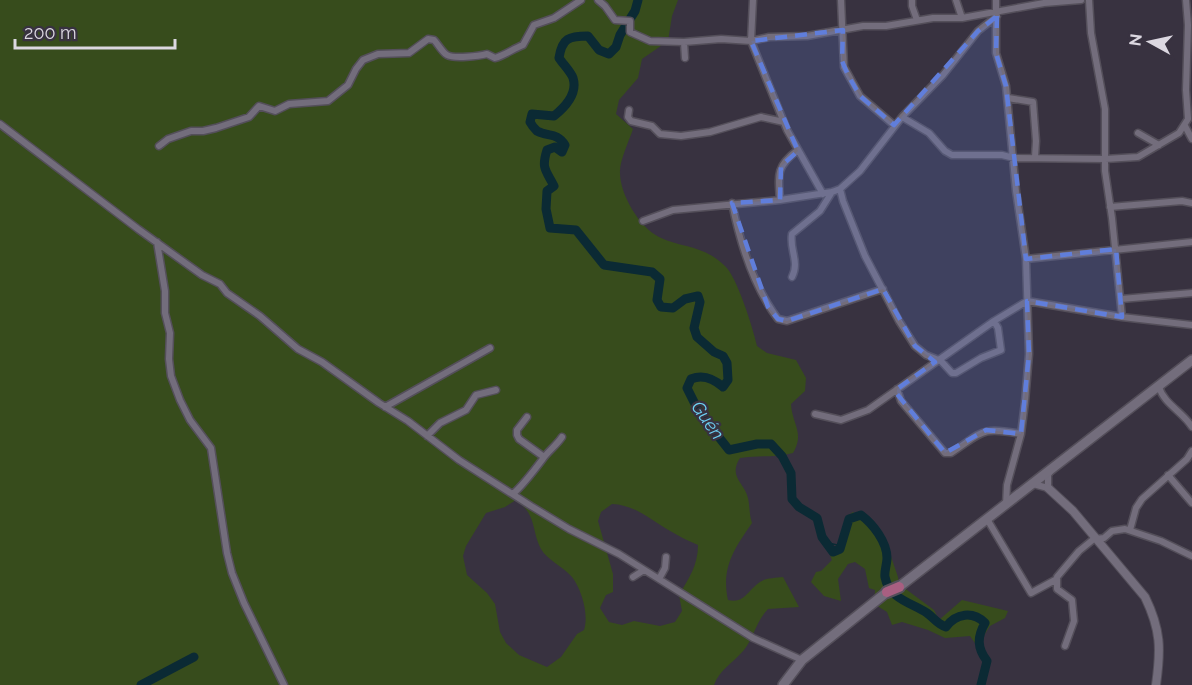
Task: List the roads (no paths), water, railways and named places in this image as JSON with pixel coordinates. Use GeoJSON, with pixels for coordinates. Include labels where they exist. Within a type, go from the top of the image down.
{"type":"FeatureCollection","features":[{"type":"Feature","properties":{"kind":"main road"},"geometry":{"type":"LineString","coordinates":[[783,685],[802,660],[887,592],[899,587],[1192,360]]}},
{"type":"Feature","properties":{"kind":"street"},"geometry":{"type":"LineString","coordinates":[[159,146],[191,131],[216,128],[249,117],[259,106],[275,111],[289,104],[328,101],[348,85],[363,60],[378,54],[409,53],[428,39],[434,40],[447,55],[453,57],[466,55],[476,57],[487,54],[495,58],[501,57],[512,48],[523,45],[534,25],[554,18],[581,0]]}},
{"type":"Feature","properties":{"kind":"street"},"geometry":{"type":"LineString","coordinates":[[598,0],[615,20],[630,21],[630,32],[650,41],[684,42],[721,39],[751,41],[768,37],[807,36],[863,26],[886,26],[917,20],[997,14],[1044,3],[1081,0]]}},
{"type":"Feature","properties":{"kind":"street"},"geometry":{"type":"LineString","coordinates":[[753,0],[751,41],[784,122],[823,194]]}},
{"type":"Feature","properties":{"kind":"street"},"geometry":{"type":"LineString","coordinates":[[841,0],[842,62],[854,86],[868,103],[895,126]]}},
{"type":"Feature","properties":{"kind":"street"},"geometry":{"type":"LineString","coordinates":[[912,0],[917,20]]}},
{"type":"Feature","properties":{"kind":"street"},"geometry":{"type":"LineString","coordinates":[[956,0],[962,18]]}},
{"type":"Feature","properties":{"kind":"street"},"geometry":{"type":"LineString","coordinates":[[996,0],[997,61],[1004,76],[1008,98],[1016,192],[1026,259],[1029,354],[1021,434],[1007,485],[1005,505]]}},
{"type":"Feature","properties":{"kind":"street"},"geometry":{"type":"LineString","coordinates":[[1089,0],[1091,33],[1105,109],[1105,159],[1122,317]]}},
{"type":"Feature","properties":{"kind":"street"},"geometry":{"type":"LineString","coordinates":[[902,117],[929,133],[948,153],[966,156],[1002,155],[1014,158],[1138,157],[1169,140],[1185,126],[1188,119],[1186,0]]}},
{"type":"Feature","properties":{"kind":"street"},"geometry":{"type":"LineString","coordinates":[[643,222],[673,210],[780,200],[823,194],[840,189],[860,171],[902,117],[943,75],[978,31],[997,14]]}},
{"type":"Feature","properties":{"kind":"street"},"geometry":{"type":"LineString","coordinates":[[684,42],[685,58]]}},
{"type":"Feature","properties":{"kind":"street"},"geometry":{"type":"LineString","coordinates":[[1008,98],[1033,102],[1035,157]]}},
{"type":"Feature","properties":{"kind":"street"},"geometry":{"type":"LineString","coordinates":[[629,110],[628,117],[631,121],[652,126],[660,134],[668,135],[703,133],[761,117],[784,122]]}},
{"type":"Feature","properties":{"kind":"street"},"geometry":{"type":"LineString","coordinates":[[1,126],[202,275],[220,284],[227,293],[260,316],[298,350],[322,362],[408,421],[459,460],[569,529],[644,570],[753,638],[802,660]]}},
{"type":"Feature","properties":{"kind":"street"},"geometry":{"type":"LineString","coordinates":[[1185,126],[1192,139]]}},
{"type":"Feature","properties":{"kind":"street"},"geometry":{"type":"LineString","coordinates":[[1138,134],[1159,145]]}},
{"type":"Feature","properties":{"kind":"street"},"geometry":{"type":"LineString","coordinates":[[780,200],[778,176],[781,166],[798,150]]}},
{"type":"Feature","properties":{"kind":"street"},"geometry":{"type":"LineString","coordinates":[[840,189],[851,224],[882,289],[915,346],[926,355],[941,361],[954,374],[981,357],[1001,350],[998,328],[994,321]]}},
{"type":"Feature","properties":{"kind":"street"},"geometry":{"type":"LineString","coordinates":[[792,277],[795,265],[791,243],[792,234],[820,211],[832,192]]}},
{"type":"Feature","properties":{"kind":"street"},"geometry":{"type":"LineString","coordinates":[[1110,207],[1182,201],[1192,203]]}},
{"type":"Feature","properties":{"kind":"street"},"geometry":{"type":"LineString","coordinates":[[732,203],[742,243],[757,285],[768,307],[778,319],[787,321],[882,289]]}},
{"type":"Feature","properties":{"kind":"street"},"geometry":{"type":"LineString","coordinates":[[157,242],[165,291],[165,313],[170,333],[171,376],[190,420],[211,448],[232,573],[284,685]]}},
{"type":"Feature","properties":{"kind":"street"},"geometry":{"type":"LineString","coordinates":[[1026,259],[1192,242]]}},
{"type":"Feature","properties":{"kind":"street"},"geometry":{"type":"LineString","coordinates":[[1121,299],[1192,293]]}},
{"type":"Feature","properties":{"kind":"street"},"geometry":{"type":"LineString","coordinates":[[815,414],[841,420],[868,410],[937,360],[1027,301],[1122,317],[1192,325]]}},
{"type":"Feature","properties":{"kind":"street"},"geometry":{"type":"LineString","coordinates":[[385,407],[490,348]]}},
{"type":"Feature","properties":{"kind":"street"},"geometry":{"type":"LineString","coordinates":[[1159,387],[1161,394],[1183,414],[1192,427]]}},
{"type":"Feature","properties":{"kind":"street"},"geometry":{"type":"LineString","coordinates":[[897,388],[901,401],[945,453],[951,453],[974,436],[987,430],[1021,434]]}},
{"type":"Feature","properties":{"kind":"street"},"geometry":{"type":"LineString","coordinates":[[426,436],[440,423],[466,410],[476,395],[496,390]]}},
{"type":"Feature","properties":{"kind":"street"},"geometry":{"type":"LineString","coordinates":[[527,417],[517,435],[519,439],[544,456]]}},
{"type":"Feature","properties":{"kind":"street"},"geometry":{"type":"LineString","coordinates":[[513,494],[562,437]]}},
{"type":"Feature","properties":{"kind":"street"},"geometry":{"type":"LineString","coordinates":[[1130,530],[1139,503],[1192,451]]}},
{"type":"Feature","properties":{"kind":"street"},"geometry":{"type":"LineString","coordinates":[[1048,488],[1048,475],[1051,470]]}},
{"type":"Feature","properties":{"kind":"street"},"geometry":{"type":"LineString","coordinates":[[1168,475],[1192,503]]}},
{"type":"Feature","properties":{"kind":"street"},"geometry":{"type":"LineString","coordinates":[[1032,484],[1048,488],[1073,511],[1145,597],[1152,611],[1160,641],[1156,685]]}},
{"type":"Feature","properties":{"kind":"street"},"geometry":{"type":"LineString","coordinates":[[987,519],[1031,593],[1057,579],[1071,559],[1096,539],[1104,538],[1118,529],[1130,530],[1173,546],[1192,556]]}},
{"type":"Feature","properties":{"kind":"street"},"geometry":{"type":"LineString","coordinates":[[659,579],[665,568],[666,557]]}},
{"type":"Feature","properties":{"kind":"street"},"geometry":{"type":"LineString","coordinates":[[633,576],[644,570]]}},
{"type":"Feature","properties":{"kind":"street"},"geometry":{"type":"LineString","coordinates":[[1057,579],[1057,589],[1072,600],[1075,616],[1065,646]]}},
{"type":"Feature","properties":{"kind":"waterway","name":"Guén"},"geometry":{"type":"LineString","coordinates":[[638,0],[635,11],[620,35],[616,47],[609,54],[599,50],[588,36],[571,38],[564,42],[559,58],[573,78],[572,95],[566,105],[554,116],[532,114],[530,122],[537,131],[556,136],[565,145],[562,152],[555,147],[547,150],[544,161],[545,169],[554,186],[547,191],[546,209],[550,228],[576,230],[604,265],[652,272],[660,279],[657,300],[661,307],[673,308],[685,299],[698,296],[700,302],[694,328],[697,337],[714,352],[723,356],[727,363],[728,380],[723,387],[708,378],[691,379],[687,388],[699,412],[729,450],[757,444],[771,444],[782,456],[791,473],[792,499],[799,507],[817,518],[822,537],[833,552],[840,549],[849,519],[861,515],[874,528],[885,546],[887,558],[885,577],[887,584],[896,595],[946,627],[950,622],[965,615],[970,615],[985,623],[979,638],[981,652],[987,661],[981,685]]}},
{"type":"Feature","properties":{"kind":"waterway"},"geometry":{"type":"LineString","coordinates":[[825,542],[837,545],[840,549]]}},
{"type":"Feature","properties":{"kind":"waterway"},"geometry":{"type":"LineString","coordinates":[[141,685],[194,657]]}}]}
